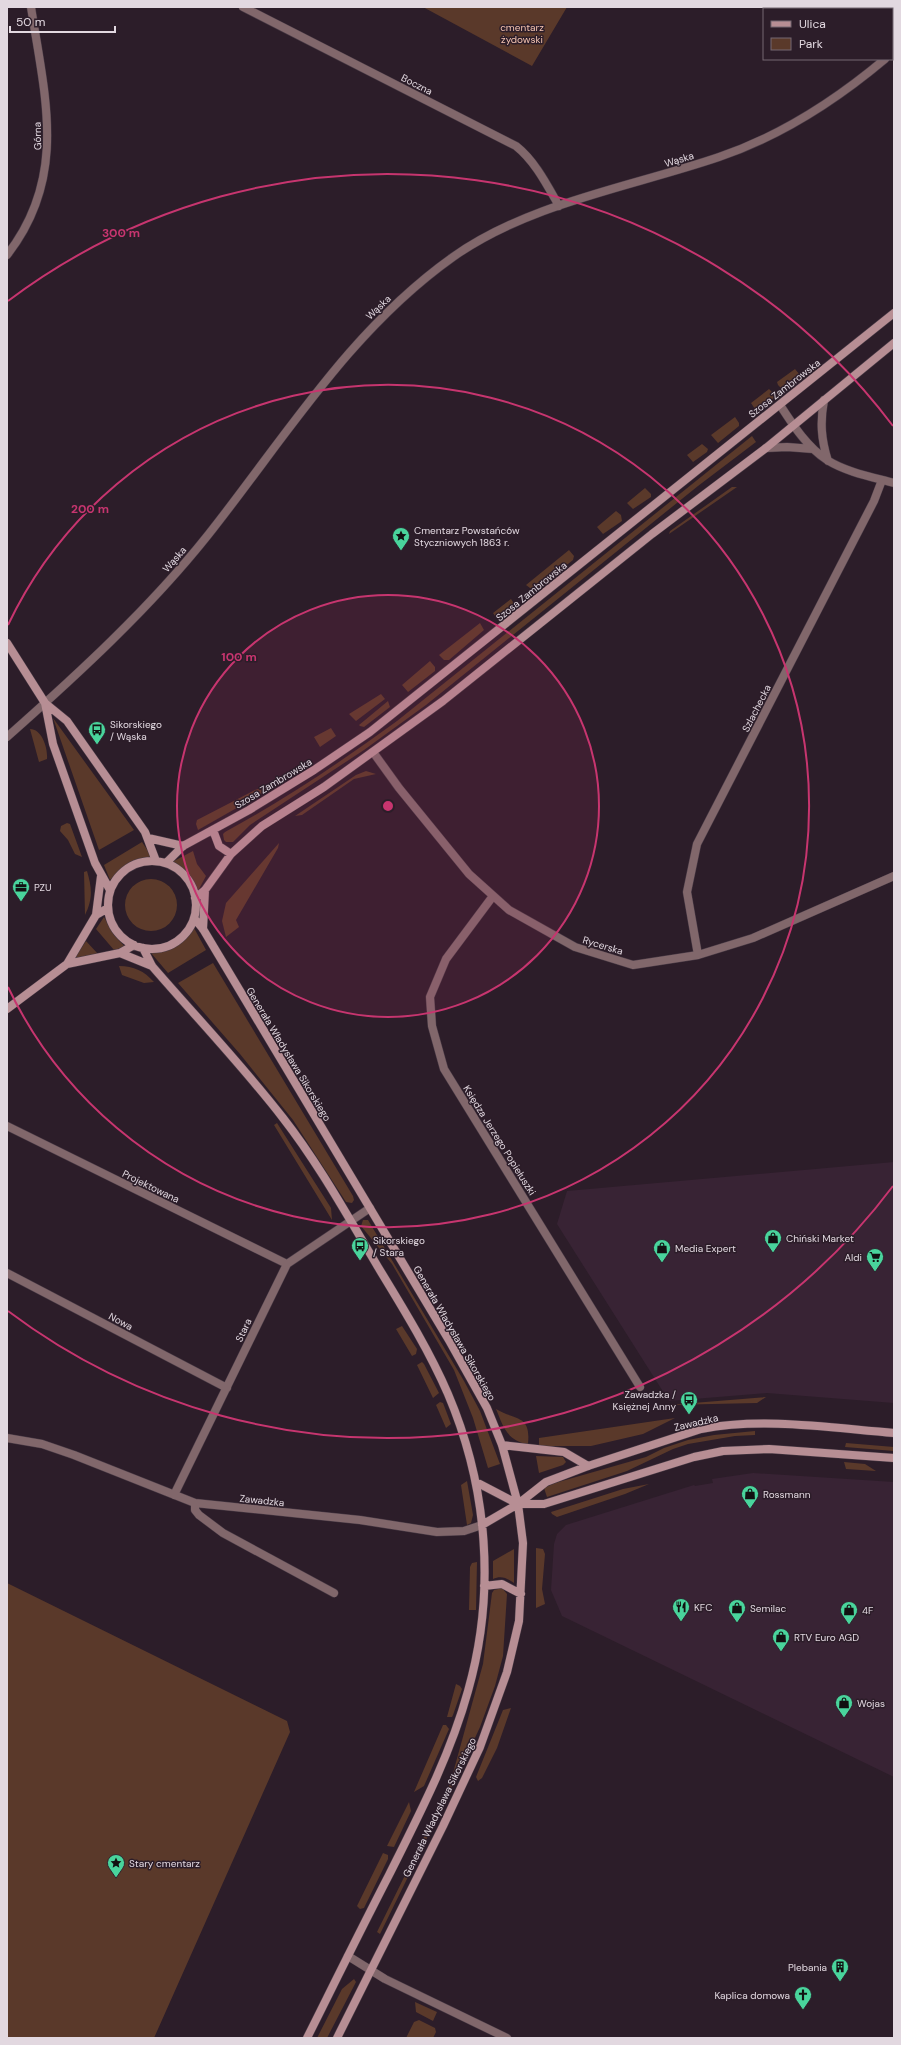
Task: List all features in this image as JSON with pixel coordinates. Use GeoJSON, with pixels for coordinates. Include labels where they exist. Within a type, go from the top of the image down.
{"type":"FeatureCollection","features":[{"type":"Feature","properties":{"kind":"main road","name":"Szosa Zambrowska"},"geometry":{"type":"LineString","coordinates":[[166,863],[183,846],[213,830],[314,770],[370,732],[894,313]]}},
{"type":"Feature","properties":{"kind":"main road"},"geometry":{"type":"LineString","coordinates":[[195,898],[205,890],[231,854],[262,826],[373,752],[443,701],[652,534],[766,448],[894,343]]}},
{"type":"Feature","properties":{"kind":"main road"},"geometry":{"type":"LineString","coordinates":[[7,643],[45,703],[67,721],[148,838],[156,861]]}},
{"type":"Feature","properties":{"kind":"main road"},"geometry":{"type":"LineString","coordinates":[[45,703],[53,744],[101,876],[110,890]]}},
{"type":"Feature","properties":{"kind":"main road"},"geometry":{"type":"LineString","coordinates":[[213,830],[219,846],[231,854]]}},
{"type":"Feature","properties":{"kind":"main road"},"geometry":{"type":"LineString","coordinates":[[148,838],[183,846]]}},
{"type":"Feature","properties":{"kind":"main road"},"geometry":{"type":"LineString","coordinates":[[146,861],[166,863],[175,867],[186,877],[193,889],[195,898],[194,918],[189,928],[174,943],[164,947],[143,948],[124,939],[110,920],[108,908],[110,890],[120,874],[128,867],[146,861]]}},
{"type":"Feature","properties":{"kind":"main road"},"geometry":{"type":"LineString","coordinates":[[7,1009],[67,964],[96,915],[101,876]]}},
{"type":"Feature","properties":{"kind":"main road"},"geometry":{"type":"LineString","coordinates":[[203,929],[205,890]]}},
{"type":"Feature","properties":{"kind":"main road"},"geometry":{"type":"LineString","coordinates":[[96,915],[108,908]]}},
{"type":"Feature","properties":{"kind":"main road","name":"Generała Władysława Sikorskiego"},"geometry":{"type":"LineString","coordinates":[[194,918],[203,929],[370,1208],[450,1342],[487,1408],[502,1445],[518,1504],[524,1543],[521,1594],[514,1646],[493,1714],[466,1779],[337,2038]]}},
{"type":"Feature","properties":{"kind":"main road"},"geometry":{"type":"LineString","coordinates":[[67,964],[120,953],[134,945]]}},
{"type":"Feature","properties":{"kind":"main road","name":"Generała Władysława Sikorskiego"},"geometry":{"type":"LineString","coordinates":[[143,948],[152,966],[286,1120],[350,1221],[432,1361],[460,1427],[476,1482],[485,1558],[482,1619],[474,1668],[456,1731],[422,1809],[307,2038]]}},
{"type":"Feature","properties":{"kind":"main road"},"geometry":{"type":"LineString","coordinates":[[120,953],[152,966]]}},
{"type":"Feature","properties":{"kind":"main road","name":"Zawadzka"},"geometry":{"type":"LineString","coordinates":[[482,1525],[518,1504],[546,1482],[588,1466],[689,1433],[720,1426],[768,1424],[894,1433]]}},
{"type":"Feature","properties":{"kind":"main road"},"geometry":{"type":"LineString","coordinates":[[502,1445],[564,1452],[588,1466]]}},
{"type":"Feature","properties":{"kind":"main road"},"geometry":{"type":"LineString","coordinates":[[476,1482],[518,1504],[544,1504],[694,1457],[723,1451],[769,1449],[894,1458]]}},
{"type":"Feature","properties":{"kind":"main road"},"geometry":{"type":"LineString","coordinates":[[484,1586],[502,1584],[521,1594]]}},
{"type":"Feature","properties":{"kind":"street","name":"Górna"},"geometry":{"type":"LineString","coordinates":[[7,255],[19,239],[38,200],[47,162],[48,142],[46,117],[31,7]]}},
{"type":"Feature","properties":{"kind":"street","name":"Boczna"},"geometry":{"type":"LineString","coordinates":[[243,7],[516,146],[526,156],[539,174],[559,206]]}},
{"type":"Feature","properties":{"kind":"street","name":"Wąska"},"geometry":{"type":"LineString","coordinates":[[7,737],[45,703],[176,573],[208,534],[322,384],[380,319],[419,282],[475,242],[528,217],[559,206],[719,157],[774,135],[818,110],[884,60]]}},
{"type":"Feature","properties":{"kind":"street"},"geometry":{"type":"LineString","coordinates":[[824,400],[820,421],[822,442],[828,461]]}},
{"type":"Feature","properties":{"kind":"street"},"geometry":{"type":"LineString","coordinates":[[780,405],[793,426],[813,449],[828,461],[847,469],[894,483]]}},
{"type":"Feature","properties":{"kind":"street"},"geometry":{"type":"LineString","coordinates":[[766,448],[787,447],[813,449]]}},
{"type":"Feature","properties":{"kind":"street","name":"Szlachecka"},"geometry":{"type":"LineString","coordinates":[[698,955],[687,892],[697,844],[874,501],[882,480]]}},
{"type":"Feature","properties":{"kind":"street","name":"Rycerska"},"geometry":{"type":"LineString","coordinates":[[373,752],[399,788],[468,874],[509,910],[575,947],[633,965],[698,955],[753,938],[894,876]]}},
{"type":"Feature","properties":{"kind":"street","name":"Księdza Jerzego Popiełuszki"},"geometry":{"type":"LineString","coordinates":[[493,896],[446,960],[430,997],[432,1026],[444,1069],[640,1387]]}},
{"type":"Feature","properties":{"kind":"street","name":"Projektowana"},"geometry":{"type":"LineString","coordinates":[[7,1126],[287,1264]]}},
{"type":"Feature","properties":{"kind":"street","name":"Stara"},"geometry":{"type":"LineString","coordinates":[[174,1495],[287,1264],[370,1208]]}},
{"type":"Feature","properties":{"kind":"street","name":"Nowa"},"geometry":{"type":"LineString","coordinates":[[7,1273],[227,1388]]}},
{"type":"Feature","properties":{"kind":"street","name":"Zawadzka"},"geometry":{"type":"LineString","coordinates":[[7,1438],[42,1444],[74,1454],[195,1503],[360,1520],[437,1532],[464,1531],[482,1525]]}},
{"type":"Feature","properties":{"kind":"street"},"geometry":{"type":"LineString","coordinates":[[195,1503],[195,1510],[199,1515],[216,1529],[334,1593]]}},
{"type":"Feature","properties":{"kind":"street"},"geometry":{"type":"LineString","coordinates":[[348,1956],[370,1971],[507,2038]]}},
{"type":"Feature","properties":{"kind":"shaded area"},"geometry":{"type":"Polygon","coordinates":[[[894,1162],[894,1403],[767,1393],[669,1401],[557,1224],[567,1191],[894,1162]]]}},
{"type":"Feature","properties":{"kind":"shaded area"},"geometry":{"type":"Polygon","coordinates":[[[753,1473],[894,1482],[894,1777],[562,1616],[551,1590],[554,1544],[557,1534],[566,1525],[694,1485],[713,1483],[712,1479],[753,1473]]]}},
{"type":"Feature","properties":{"kind":"green space","name":"cmentarz żydowski"},"geometry":{"type":"Polygon","coordinates":[[[423,7],[567,7],[532,66],[423,7]]]}},
{"type":"Feature","properties":{"kind":"green space"},"geometry":{"type":"Polygon","coordinates":[[[795,369],[800,375],[799,378],[783,390],[777,382],[795,369]]]}},
{"type":"Feature","properties":{"kind":"green space"},"geometry":{"type":"Polygon","coordinates":[[[769,389],[776,396],[757,412],[751,403],[769,389]]]}},
{"type":"Feature","properties":{"kind":"green space"},"geometry":{"type":"Polygon","coordinates":[[[735,417],[739,423],[739,426],[718,443],[711,435],[735,417]]]}},
{"type":"Feature","properties":{"kind":"green space"},"geometry":{"type":"Polygon","coordinates":[[[752,436],[756,442],[698,486],[426,705],[364,750],[250,825],[233,842],[226,842],[224,840],[223,834],[225,832],[313,779],[356,751],[397,721],[752,436]]]}},
{"type":"Feature","properties":{"kind":"green space"},"geometry":{"type":"Polygon","coordinates":[[[702,444],[708,449],[707,452],[693,462],[687,455],[702,444]]]}},
{"type":"Feature","properties":{"kind":"green space"},"geometry":{"type":"Polygon","coordinates":[[[732,487],[737,487],[669,534],[670,531],[732,487]]]}},
{"type":"Feature","properties":{"kind":"green space"},"geometry":{"type":"Polygon","coordinates":[[[645,488],[651,494],[651,497],[633,509],[627,503],[645,488]]]}},
{"type":"Feature","properties":{"kind":"green space"},"geometry":{"type":"Polygon","coordinates":[[[616,511],[621,515],[622,521],[603,534],[597,527],[616,511]]]}},
{"type":"Feature","properties":{"kind":"green space"},"geometry":{"type":"Polygon","coordinates":[[[569,550],[574,556],[573,560],[534,591],[526,585],[569,550]]]}},
{"type":"Feature","properties":{"kind":"green space"},"geometry":{"type":"Polygon","coordinates":[[[511,599],[515,605],[502,617],[495,616],[493,613],[511,599]]]}},
{"type":"Feature","properties":{"kind":"green space"},"geometry":{"type":"Polygon","coordinates":[[[480,623],[484,630],[449,660],[444,660],[439,655],[480,623]]]}},
{"type":"Feature","properties":{"kind":"green space"},"geometry":{"type":"Polygon","coordinates":[[[430,661],[435,667],[435,671],[408,692],[402,685],[430,661]]]}},
{"type":"Feature","properties":{"kind":"green space"},"geometry":{"type":"Polygon","coordinates":[[[381,694],[385,699],[356,721],[349,714],[381,694]]]}},
{"type":"Feature","properties":{"kind":"green space"},"geometry":{"type":"Polygon","coordinates":[[[388,701],[390,707],[364,727],[359,725],[388,701]]]}},
{"type":"Feature","properties":{"kind":"green space"},"geometry":{"type":"Polygon","coordinates":[[[53,718],[134,830],[99,850],[53,718]]]}},
{"type":"Feature","properties":{"kind":"green space"},"geometry":{"type":"Polygon","coordinates":[[[331,728],[336,736],[320,747],[314,737],[331,728]]]}},
{"type":"Feature","properties":{"kind":"green space"},"geometry":{"type":"Polygon","coordinates":[[[30,729],[38,732],[41,736],[45,745],[47,759],[39,762],[30,729]]]}},
{"type":"Feature","properties":{"kind":"green space"},"geometry":{"type":"Polygon","coordinates":[[[366,771],[376,774],[354,779],[302,815],[295,816],[356,775],[366,771]]]}},
{"type":"Feature","properties":{"kind":"green space"},"geometry":{"type":"Polygon","coordinates":[[[277,782],[279,784],[198,830],[196,824],[197,820],[255,790],[277,782]]]}},
{"type":"Feature","properties":{"kind":"green space"},"geometry":{"type":"Polygon","coordinates":[[[67,823],[70,824],[82,857],[75,854],[68,840],[60,831],[61,826],[67,823]]]}},
{"type":"Feature","properties":{"kind":"green space"},"geometry":{"type":"Polygon","coordinates":[[[142,842],[152,857],[128,864],[110,880],[104,865],[142,842]]]}},
{"type":"Feature","properties":{"kind":"green space"},"geometry":{"type":"Polygon","coordinates":[[[279,843],[278,848],[236,920],[239,927],[226,937],[222,921],[226,903],[279,843]]]}},
{"type":"Feature","properties":{"kind":"green space"},"geometry":{"type":"Polygon","coordinates":[[[193,851],[197,864],[206,876],[198,891],[188,874],[172,862],[193,851]]]}},
{"type":"Feature","properties":{"kind":"green space"},"geometry":{"type":"Polygon","coordinates":[[[87,871],[91,893],[88,909],[85,915],[84,872],[87,871]]]}},
{"type":"Feature","properties":{"kind":"green space"},"geometry":{"type":"Polygon","coordinates":[[[151,879],[161,881],[169,887],[175,895],[177,905],[175,915],[169,923],[161,929],[151,931],[141,929],[133,923],[127,915],[125,905],[127,895],[133,887],[141,881],[151,879]]]}},
{"type":"Feature","properties":{"kind":"green space"},"geometry":{"type":"Polygon","coordinates":[[[104,917],[114,935],[125,947],[114,950],[96,929],[104,917]]]}},
{"type":"Feature","properties":{"kind":"green space"},"geometry":{"type":"Polygon","coordinates":[[[194,928],[206,950],[168,973],[151,953],[158,953],[176,946],[181,943],[194,928]]]}},
{"type":"Feature","properties":{"kind":"green space"},"geometry":{"type":"Polygon","coordinates":[[[86,941],[98,954],[73,960],[86,941]]]}},
{"type":"Feature","properties":{"kind":"green space"},"geometry":{"type":"Polygon","coordinates":[[[213,963],[353,1196],[354,1200],[352,1203],[346,1202],[293,1120],[240,1054],[178,983],[213,963]]]}},
{"type":"Feature","properties":{"kind":"green space"},"geometry":{"type":"Polygon","coordinates":[[[119,966],[138,970],[154,982],[144,983],[122,975],[119,966]]]}},
{"type":"Feature","properties":{"kind":"green space"},"geometry":{"type":"Polygon","coordinates":[[[277,1123],[331,1208],[332,1220],[274,1125],[277,1123]]]}},
{"type":"Feature","properties":{"kind":"green space"},"geometry":{"type":"Polygon","coordinates":[[[363,1220],[368,1220],[464,1381],[480,1411],[500,1464],[488,1468],[473,1418],[454,1370],[392,1264],[361,1226],[363,1220]]]}},
{"type":"Feature","properties":{"kind":"green space"},"geometry":{"type":"Polygon","coordinates":[[[402,1326],[417,1349],[416,1354],[412,1356],[396,1329],[402,1326]]]}},
{"type":"Feature","properties":{"kind":"green space"},"geometry":{"type":"Polygon","coordinates":[[[422,1362],[439,1393],[433,1398],[417,1365],[422,1362]]]}},
{"type":"Feature","properties":{"kind":"green space"},"geometry":{"type":"Polygon","coordinates":[[[766,1397],[757,1403],[668,1405],[766,1397]]]}},
{"type":"Feature","properties":{"kind":"green space"},"geometry":{"type":"Polygon","coordinates":[[[440,1402],[443,1403],[451,1424],[446,1428],[436,1405],[440,1402]]]}},
{"type":"Feature","properties":{"kind":"green space"},"geometry":{"type":"Polygon","coordinates":[[[496,1409],[521,1420],[524,1423],[527,1428],[528,1444],[515,1440],[510,1436],[496,1409]]]}},
{"type":"Feature","properties":{"kind":"green space"},"geometry":{"type":"Polygon","coordinates":[[[675,1418],[643,1434],[591,1446],[539,1446],[539,1438],[675,1418]]]}},
{"type":"Feature","properties":{"kind":"green space"},"geometry":{"type":"Polygon","coordinates":[[[755,1431],[755,1435],[735,1436],[688,1444],[673,1449],[627,1471],[547,1497],[544,1488],[555,1483],[646,1457],[664,1448],[688,1440],[714,1435],[755,1431]]]}},
{"type":"Feature","properties":{"kind":"green space"},"geometry":{"type":"Polygon","coordinates":[[[846,1443],[894,1447],[894,1451],[845,1447],[846,1443]]]}},
{"type":"Feature","properties":{"kind":"green space"},"geometry":{"type":"Polygon","coordinates":[[[536,1456],[563,1457],[566,1462],[563,1465],[539,1473],[536,1456]]]}},
{"type":"Feature","properties":{"kind":"green space"},"geometry":{"type":"Polygon","coordinates":[[[844,1462],[865,1464],[876,1471],[846,1469],[844,1462]]]}},
{"type":"Feature","properties":{"kind":"green space"},"geometry":{"type":"Polygon","coordinates":[[[467,1481],[473,1515],[471,1523],[467,1525],[461,1485],[467,1481]]]}},
{"type":"Feature","properties":{"kind":"green space"},"geometry":{"type":"Polygon","coordinates":[[[649,1484],[625,1494],[557,1517],[551,1512],[623,1489],[649,1484]]]}},
{"type":"Feature","properties":{"kind":"green space"},"geometry":{"type":"Polygon","coordinates":[[[536,1548],[543,1549],[545,1554],[542,1589],[545,1604],[536,1608],[536,1548]]]}},
{"type":"Feature","properties":{"kind":"green space"},"geometry":{"type":"Polygon","coordinates":[[[514,1549],[514,1583],[499,1577],[493,1579],[493,1561],[514,1549]]]}},
{"type":"Feature","properties":{"kind":"green space"},"geometry":{"type":"Polygon","coordinates":[[[477,1562],[476,1610],[469,1610],[470,1567],[472,1563],[477,1562]]]}},
{"type":"Feature","properties":{"kind":"green space","name":"Stary cmentarz"},"geometry":{"type":"Polygon","coordinates":[[[7,1583],[287,1721],[290,1732],[154,2038],[7,2038],[7,1583]]]}},
{"type":"Feature","properties":{"kind":"green space"},"geometry":{"type":"Polygon","coordinates":[[[502,1588],[507,1594],[503,1656],[495,1686],[480,1727],[458,1775],[380,1934],[377,1932],[450,1784],[483,1664],[492,1593],[494,1590],[502,1588]]]}},
{"type":"Feature","properties":{"kind":"green space"},"geometry":{"type":"Polygon","coordinates":[[[456,1684],[462,1689],[452,1717],[447,1717],[456,1684]]]}},
{"type":"Feature","properties":{"kind":"green space"},"geometry":{"type":"Polygon","coordinates":[[[511,1708],[497,1748],[482,1778],[478,1781],[476,1777],[503,1710],[511,1708]]]}},
{"type":"Feature","properties":{"kind":"green space"},"geometry":{"type":"Polygon","coordinates":[[[443,1725],[446,1725],[449,1729],[424,1786],[414,1792],[443,1725]]]}},
{"type":"Feature","properties":{"kind":"green space"},"geometry":{"type":"Polygon","coordinates":[[[409,1802],[411,1811],[394,1847],[387,1846],[409,1802]]]}},
{"type":"Feature","properties":{"kind":"green space"},"geometry":{"type":"Polygon","coordinates":[[[383,1853],[388,1855],[388,1859],[364,1908],[360,1909],[357,1906],[383,1853]]]}},
{"type":"Feature","properties":{"kind":"green space"},"geometry":{"type":"Polygon","coordinates":[[[354,1979],[356,1982],[327,2038],[317,2038],[342,1989],[354,1979]]]}},
{"type":"Feature","properties":{"kind":"green space"},"geometry":{"type":"Polygon","coordinates":[[[415,2002],[437,2012],[433,2021],[416,2012],[415,2002]]]}},
{"type":"Feature","properties":{"kind":"green space"},"geometry":{"type":"Polygon","coordinates":[[[419,2020],[435,2028],[436,2032],[433,2038],[406,2038],[414,2022],[419,2020]]]}},
{"type":"Feature","properties":{"kind":"place","name":"Cmentarz Powstańców Styczniowych 1863 r."},"geometry":{"type":"Point","coordinates":[401,551]}},
{"type":"Feature","properties":{"kind":"place","name":"Sikorskiego / Wąska"},"geometry":{"type":"Point","coordinates":[97,745]}},
{"type":"Feature","properties":{"kind":"place","name":"PZU"},"geometry":{"type":"Point","coordinates":[21,902]}},
{"type":"Feature","properties":{"kind":"place","name":"Chiński Market"},"geometry":{"type":"Point","coordinates":[773,1253]}},
{"type":"Feature","properties":{"kind":"place","name":"Sikorskiego / Stara"},"geometry":{"type":"Point","coordinates":[360,1261]}},
{"type":"Feature","properties":{"kind":"place","name":"Media Expert"},"geometry":{"type":"Point","coordinates":[662,1263]}},
{"type":"Feature","properties":{"kind":"place","name":"Aldi"},"geometry":{"type":"Point","coordinates":[875,1272]}},
{"type":"Feature","properties":{"kind":"place","name":"Zawadzka / Księżnej Anny"},"geometry":{"type":"Point","coordinates":[689,1415]}},
{"type":"Feature","properties":{"kind":"place","name":"Rossmann"},"geometry":{"type":"Point","coordinates":[750,1509]}},
{"type":"Feature","properties":{"kind":"place","name":"KFC"},"geometry":{"type":"Point","coordinates":[681,1622]}},
{"type":"Feature","properties":{"kind":"place","name":"Semilac"},"geometry":{"type":"Point","coordinates":[737,1623]}},
{"type":"Feature","properties":{"kind":"place","name":"4F"},"geometry":{"type":"Point","coordinates":[849,1625]}},
{"type":"Feature","properties":{"kind":"place","name":"RTV Euro AGD"},"geometry":{"type":"Point","coordinates":[781,1652]}},
{"type":"Feature","properties":{"kind":"place","name":"Wojas"},"geometry":{"type":"Point","coordinates":[844,1718]}},
{"type":"Feature","properties":{"kind":"place","name":"Stary cmentarz"},"geometry":{"type":"Point","coordinates":[116,1878]}},
{"type":"Feature","properties":{"kind":"place","name":"Plebania"},"geometry":{"type":"Point","coordinates":[840,1982]}},
{"type":"Feature","properties":{"kind":"place","name":"Kaplica domowa"},"geometry":{"type":"Point","coordinates":[803,2010]}}]}
